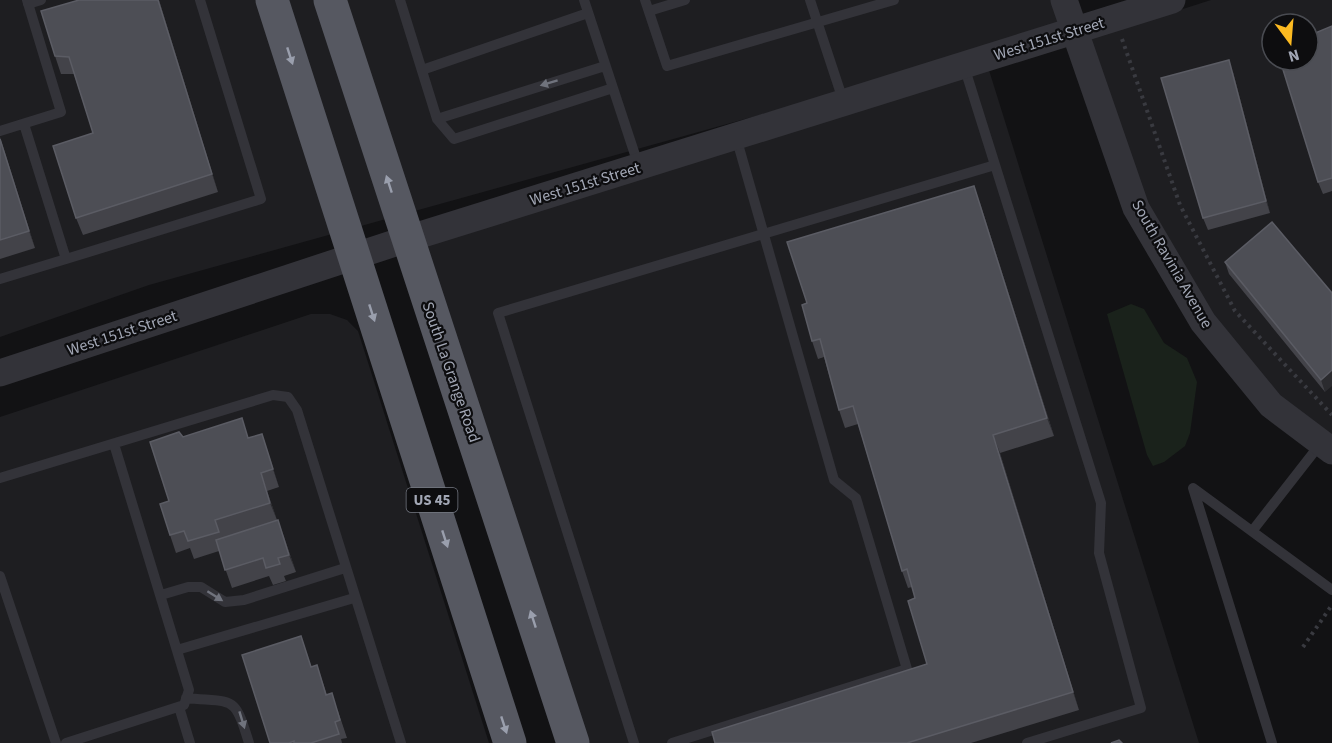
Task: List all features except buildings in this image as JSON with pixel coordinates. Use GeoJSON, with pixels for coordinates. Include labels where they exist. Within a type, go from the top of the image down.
{"type":"FeatureCollection","features":[{"type":"Feature","properties":{"kind":"highway","name":"US 45"},"geometry":{"type":"LineString","coordinates":[[272,0],[510,743]]}},
{"type":"Feature","properties":{"kind":"highway","name":"South La Grange Road"},"geometry":{"type":"LineString","coordinates":[[330,0],[406,239],[573,743]]}},
{"type":"Feature","properties":{"kind":"street","name":"South Ravinia Avenue"},"geometry":{"type":"LineString","coordinates":[[1064,0],[1136,208],[1203,322],[1271,405],[1327,447]]}},
{"type":"Feature","properties":{"kind":"street","name":"West 151st Street"},"geometry":{"type":"LineString","coordinates":[[0,373],[406,239],[1172,0]]}},
{"type":"Feature","properties":{"kind":"lane"},"geometry":{"type":"LineString","coordinates":[[0,131],[61,112],[27,2],[41,0]]}},
{"type":"Feature","properties":{"kind":"lane"},"geometry":{"type":"LineString","coordinates":[[0,279],[261,199],[200,0]]}},
{"type":"Feature","properties":{"kind":"lane"},"geometry":{"type":"LineString","coordinates":[[400,0],[437,119],[454,139],[613,88]]}},
{"type":"Feature","properties":{"kind":"lane"},"geometry":{"type":"LineString","coordinates":[[584,0],[639,167]]}},
{"type":"Feature","properties":{"kind":"lane"},"geometry":{"type":"LineString","coordinates":[[645,0],[667,66],[894,0]]}},
{"type":"Feature","properties":{"kind":"lane"},"geometry":{"type":"LineString","coordinates":[[649,11],[685,0]]}},
{"type":"Feature","properties":{"kind":"lane"},"geometry":{"type":"LineString","coordinates":[[810,0],[844,103]]}},
{"type":"Feature","properties":{"kind":"lane"},"geometry":{"type":"LineString","coordinates":[[422,70],[588,14]]}},
{"type":"Feature","properties":{"kind":"lane"},"geometry":{"type":"LineString","coordinates":[[964,65],[1101,503],[1099,553],[1141,708],[1027,743]]}},
{"type":"Feature","properties":{"kind":"lane"},"geometry":{"type":"LineString","coordinates":[[437,119],[605,66]]}},
{"type":"Feature","properties":{"kind":"lane"},"geometry":{"type":"LineString","coordinates":[[24,124],[66,259]]}},
{"type":"Feature","properties":{"kind":"lane"},"geometry":{"type":"LineString","coordinates":[[672,743],[698,739],[907,669],[856,498],[834,480],[735,137]]}},
{"type":"Feature","properties":{"kind":"lane"},"geometry":{"type":"LineString","coordinates":[[634,743],[498,313],[995,165]]}},
{"type":"Feature","properties":{"kind":"lane"},"geometry":{"type":"LineString","coordinates":[[0,478],[273,395],[288,397],[297,410],[398,742]]}},
{"type":"Feature","properties":{"kind":"lane"},"geometry":{"type":"LineString","coordinates":[[114,444],[189,690],[183,703],[190,743]]}},
{"type":"Feature","properties":{"kind":"lane"},"geometry":{"type":"LineString","coordinates":[[1253,530],[1327,447]]}},
{"type":"Feature","properties":{"kind":"lane"},"geometry":{"type":"LineString","coordinates":[[1272,743],[1193,488],[1332,590]]}},
{"type":"Feature","properties":{"kind":"lane"},"geometry":{"type":"LineString","coordinates":[[160,595],[188,587],[201,587],[225,602],[244,600],[345,568]]}},
{"type":"Feature","properties":{"kind":"lane"},"geometry":{"type":"LineString","coordinates":[[0,576],[56,743]]}},
{"type":"Feature","properties":{"kind":"lane"},"geometry":{"type":"LineString","coordinates":[[177,650],[354,598]]}},
{"type":"Feature","properties":{"kind":"lane"},"geometry":{"type":"LineString","coordinates":[[66,743],[183,703],[227,701],[239,710],[249,743]]}},
{"type":"Feature","properties":{"kind":"path"},"geometry":{"type":"LineString","coordinates":[[1132,69],[1180,205],[1235,311],[1332,415]]}},
{"type":"Feature","properties":{"kind":"path"},"geometry":{"type":"LineString","coordinates":[[1303,647],[1332,604]]}},
{"type":"Feature","properties":{"kind":"shaded area"},"geometry":{"type":"Polygon","coordinates":[[[0,0],[1056,0],[1065,30],[149,285],[0,337],[0,0]]]}},
{"type":"Feature","properties":{"kind":"shaded area"},"geometry":{"type":"Polygon","coordinates":[[[1211,0],[1332,0],[1332,437],[1281,399],[1214,320],[1147,203],[1086,40],[1211,0]]]}},
{"type":"Feature","properties":{"kind":"shaded area"},"geometry":{"type":"Polygon","coordinates":[[[988,67],[1199,743],[577,743],[408,247],[988,67]]]}},
{"type":"Feature","properties":{"kind":"shaded area"},"geometry":{"type":"Polygon","coordinates":[[[1131,304],[1144,309],[1164,343],[1187,358],[1197,382],[1190,433],[1185,446],[1164,462],[1153,466],[1147,455],[1107,314],[1131,304]]]}},
{"type":"Feature","properties":{"kind":"shaded area"},"geometry":{"type":"Polygon","coordinates":[[[311,314],[330,314],[347,320],[358,331],[489,743],[0,743],[0,417],[311,314]]]}}]}
